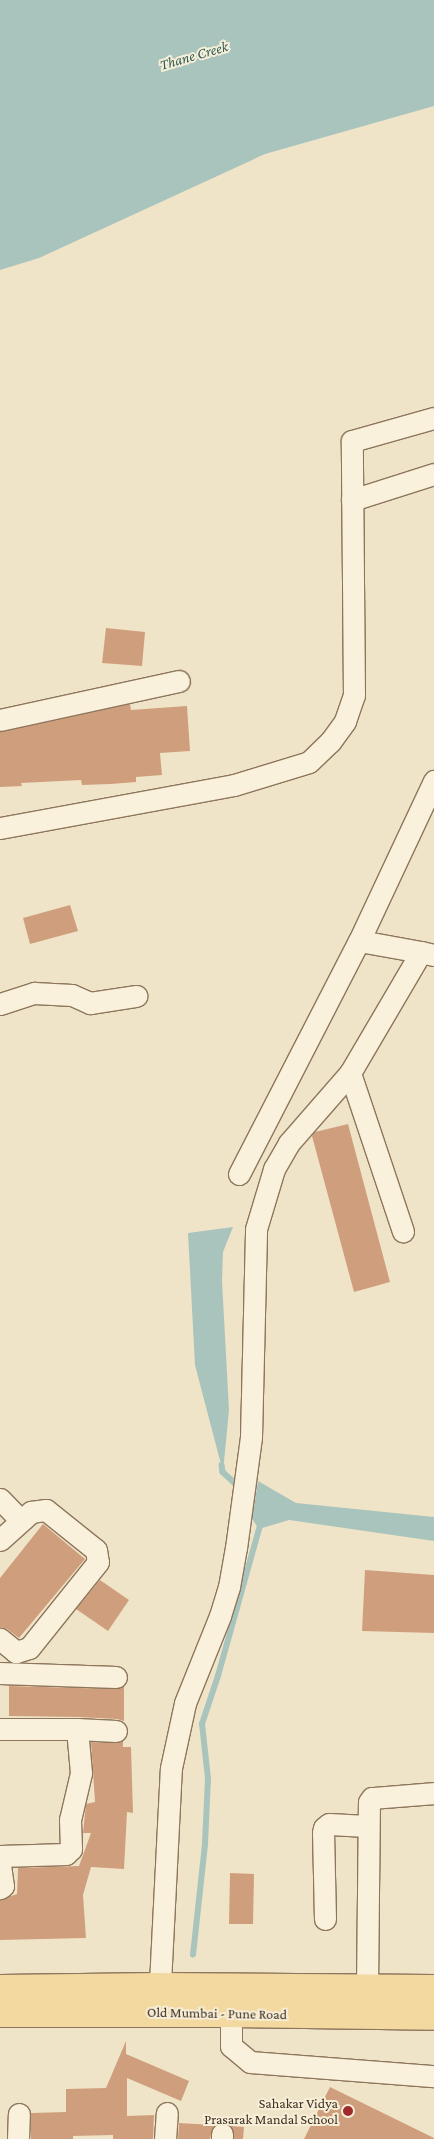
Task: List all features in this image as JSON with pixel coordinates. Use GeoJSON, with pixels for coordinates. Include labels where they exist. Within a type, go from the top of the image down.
{"type":"FeatureCollection","features":[{"type":"Feature","properties":{"kind":"main road","name":"Old Mumbai - Pune Road"},"geometry":{"type":"LineString","coordinates":[[0,1989],[159,2000],[231,2013],[434,2016]]}},
{"type":"Feature","properties":{"kind":"main road","name":"Old Mumbai - Pune Road"},"geometry":{"type":"LineString","coordinates":[[0,2013],[159,2000],[367,1989],[434,1989]]}},
{"type":"Feature","properties":{"kind":"street"},"geometry":{"type":"LineString","coordinates":[[0,828],[234,785],[309,762],[330,742],[345,721],[354,695],[352,442],[434,418]]}},
{"type":"Feature","properties":{"kind":"street"},"geometry":{"type":"LineString","coordinates":[[352,500],[434,474]]}},
{"type":"Feature","properties":{"kind":"street"},"geometry":{"type":"LineString","coordinates":[[0,720],[179,681]]}},
{"type":"Feature","properties":{"kind":"street"},"geometry":{"type":"LineString","coordinates":[[239,1174],[359,941],[434,781]]}},
{"type":"Feature","properties":{"kind":"street"},"geometry":{"type":"LineString","coordinates":[[159,2000],[171,1768],[176,1736],[185,1703],[220,1616],[229,1587],[251,1437],[256,1229],[274,1170],[289,1143],[350,1073],[428,953],[359,941]]}},
{"type":"Feature","properties":{"kind":"street"},"geometry":{"type":"LineString","coordinates":[[0,1004],[34,994],[72,995],[90,1003],[136,996]]}},
{"type":"Feature","properties":{"kind":"street"},"geometry":{"type":"LineString","coordinates":[[350,1073],[404,1231]]}},
{"type":"Feature","properties":{"kind":"street"},"geometry":{"type":"LineString","coordinates":[[0,1499],[21,1521]]}},
{"type":"Feature","properties":{"kind":"street"},"geometry":{"type":"LineString","coordinates":[[0,1540],[31,1512],[46,1510],[96,1550],[98,1562],[29,1648],[16,1652],[0,1640]]}},
{"type":"Feature","properties":{"kind":"street"},"geometry":{"type":"LineString","coordinates":[[0,1673],[116,1676]]}},
{"type":"Feature","properties":{"kind":"street"},"geometry":{"type":"LineString","coordinates":[[0,1729],[116,1731]]}},
{"type":"Feature","properties":{"kind":"street"},"geometry":{"type":"LineString","coordinates":[[0,1856],[66,1854],[72,1849],[70,1820],[82,1773],[77,1729]]}},
{"type":"Feature","properties":{"kind":"street"},"geometry":{"type":"LineString","coordinates":[[367,1989],[368,1802],[372,1798],[434,1794]]}},
{"type":"Feature","properties":{"kind":"street"},"geometry":{"type":"LineString","coordinates":[[325,1919],[324,1828],[328,1824],[367,1826]]}},
{"type":"Feature","properties":{"kind":"street"},"geometry":{"type":"LineString","coordinates":[[0,1865],[2,1886],[0,1888]]}},
{"type":"Feature","properties":{"kind":"street"},"geometry":{"type":"LineString","coordinates":[[231,2013],[231,2046],[250,2062],[434,2076]]}},
{"type":"Feature","properties":{"kind":"street"},"geometry":{"type":"LineString","coordinates":[[165,2139],[167,2113]]}},
{"type":"Feature","properties":{"kind":"street"},"geometry":{"type":"LineString","coordinates":[[18,2139],[19,2114]]}},
{"type":"Feature","properties":{"kind":"water","name":"Thane Creek"},"geometry":{"type":"Polygon","coordinates":[[[0,0],[434,0],[434,106],[265,154],[39,258],[0,270],[0,0]]]}},
{"type":"Feature","properties":{"kind":"water"},"geometry":{"type":"Polygon","coordinates":[[[233,1227],[223,1252],[222,1281],[229,1410],[223,1472],[195,1365],[188,1233],[233,1227]]]}},
{"type":"Feature","properties":{"kind":"water"},"geometry":{"type":"Polygon","coordinates":[[[258,1481],[296,1503],[434,1517],[434,1541],[289,1520],[259,1529],[252,1519],[258,1481]]]}},
{"type":"Feature","properties":{"kind":"building"},"geometry":{"type":"Polygon","coordinates":[[[106,628],[145,632],[142,666],[102,663],[106,628]]]}},
{"type":"Feature","properties":{"kind":"building"},"geometry":{"type":"Polygon","coordinates":[[[130,704],[131,710],[187,706],[190,751],[160,753],[162,775],[136,777],[136,782],[111,784],[82,785],[81,780],[21,783],[22,786],[0,787],[0,732],[130,704]]]}},
{"type":"Feature","properties":{"kind":"building"},"geometry":{"type":"Polygon","coordinates":[[[70,905],[78,931],[30,944],[23,918],[70,905]]]}},
{"type":"Feature","properties":{"kind":"building"},"geometry":{"type":"Polygon","coordinates":[[[348,1124],[390,1282],[354,1292],[312,1136],[315,1132],[348,1124]]]}},
{"type":"Feature","properties":{"kind":"building"},"geometry":{"type":"Polygon","coordinates":[[[43,1524],[85,1559],[19,1638],[7,1629],[0,1627],[0,1578],[43,1524]]]}},
{"type":"Feature","properties":{"kind":"building"},"geometry":{"type":"Polygon","coordinates":[[[365,1570],[434,1575],[434,1633],[362,1631],[365,1570]]]}},
{"type":"Feature","properties":{"kind":"building"},"geometry":{"type":"Polygon","coordinates":[[[100,1580],[129,1600],[108,1631],[76,1609],[100,1580]]]}},
{"type":"Feature","properties":{"kind":"building"},"geometry":{"type":"Polygon","coordinates":[[[9,1686],[116,1689],[124,1686],[124,1721],[78,1717],[9,1716],[9,1686]]]}},
{"type":"Feature","properties":{"kind":"building"},"geometry":{"type":"Polygon","coordinates":[[[123,1741],[123,1747],[131,1747],[133,1813],[127,1812],[124,1869],[91,1867],[83,1895],[86,1938],[0,1940],[0,1900],[17,1894],[18,1868],[79,1866],[91,1833],[83,1833],[86,1804],[95,1802],[91,1742],[115,1743],[123,1741]]]}},
{"type":"Feature","properties":{"kind":"building"},"geometry":{"type":"Polygon","coordinates":[[[230,1873],[254,1874],[253,1924],[229,1924],[230,1873]]]}},
{"type":"Feature","properties":{"kind":"building"},"geometry":{"type":"Polygon","coordinates":[[[126,2041],[126,2054],[189,2081],[181,2101],[127,2078],[127,2116],[154,2115],[153,2139],[113,2139],[113,2135],[73,2136],[73,2139],[31,2139],[31,2113],[66,2112],[66,2089],[106,2088],[126,2041]]]}},
{"type":"Feature","properties":{"kind":"building","name":"Sahakar Vidya Prasarak Mandal School"},"geometry":{"type":"Polygon","coordinates":[[[330,2087],[434,2138],[434,2139],[304,2139],[330,2087]]]}},
{"type":"Feature","properties":{"kind":"building"},"geometry":{"type":"Polygon","coordinates":[[[179,2123],[214,2125],[210,2139],[178,2139],[179,2123]]]}},
{"type":"Feature","properties":{"kind":"building"},"geometry":{"type":"Polygon","coordinates":[[[231,2126],[244,2127],[243,2139],[234,2139],[231,2126]]]}},
{"type":"Feature","properties":{"kind":"waterway"},"geometry":{"type":"LineString","coordinates":[[222,1465],[223,1472],[239,1487]]}},
{"type":"Feature","properties":{"kind":"waterway"},"geometry":{"type":"LineString","coordinates":[[193,1955],[205,1844],[208,1779],[202,1724],[218,1676],[261,1522]]}},
{"type":"Feature","properties":{"kind":"place","name":"Sahakar Vidya Prasarak Mandal School"},"geometry":{"type":"Point","coordinates":[348,2111]}}]}
